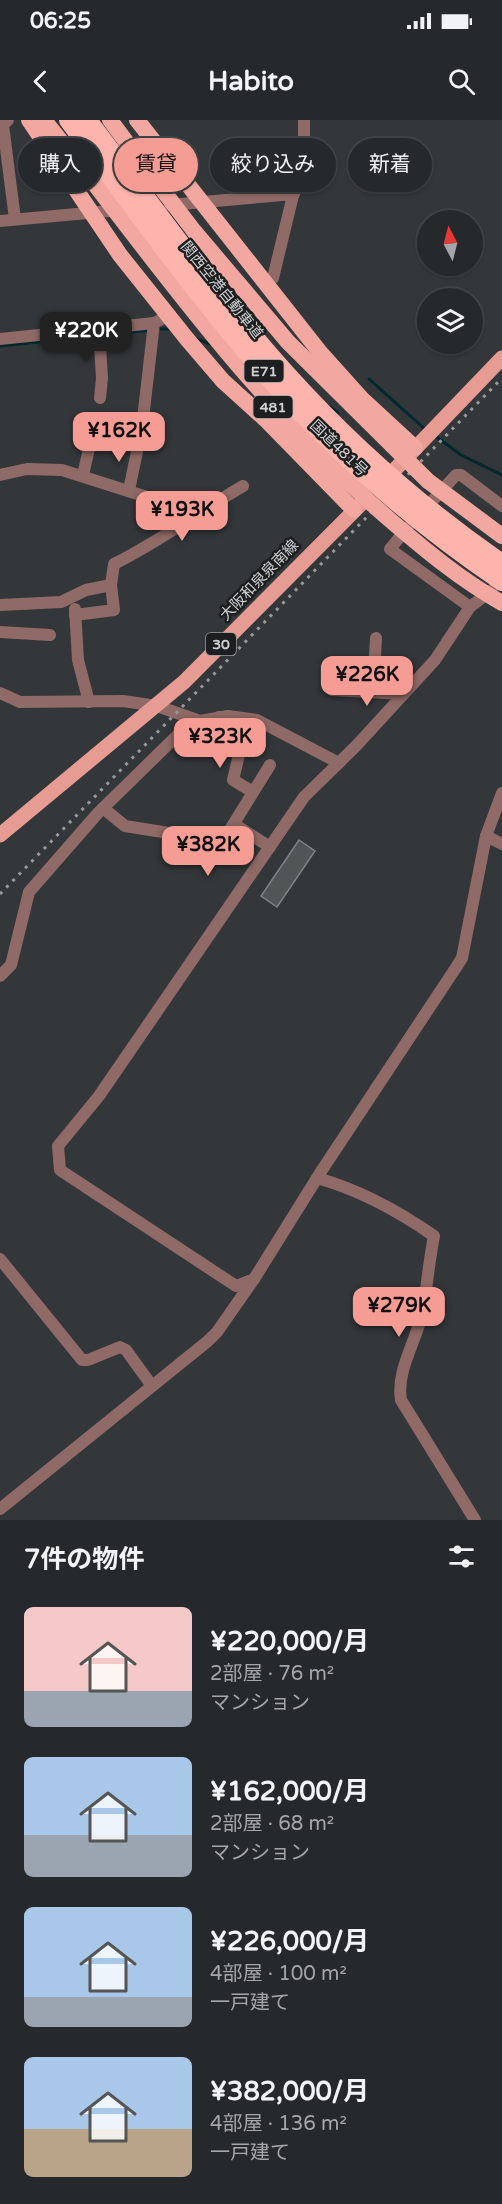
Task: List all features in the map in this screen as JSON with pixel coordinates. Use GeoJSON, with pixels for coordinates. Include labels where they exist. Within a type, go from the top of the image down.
{"type":"FeatureCollection","features":[{"type":"Feature","properties":{"kind":"highway","name":"481"},"geometry":{"type":"LineString","coordinates":[[29,120],[161,319],[265,419],[354,510]]}},
{"type":"Feature","properties":{"kind":"highway","name":"国道481号"},"geometry":{"type":"LineString","coordinates":[[44,120],[211,335],[284,419],[345,480],[415,541],[502,603]]}},
{"type":"Feature","properties":{"kind":"highway","name":"関西空港自動車道"},"geometry":{"type":"LineString","coordinates":[[68,120],[236,339],[297,409],[410,514],[502,582]]}},
{"type":"Feature","properties":{"kind":"highway","name":"関西空港自動車道"},"geometry":{"type":"LineString","coordinates":[[88,120],[229,304],[287,374],[388,474],[471,542],[502,563]]}},
{"type":"Feature","properties":{"kind":"highway"},"geometry":{"type":"LineString","coordinates":[[110,120],[194,231],[288,342],[428,481],[502,536]]}},
{"type":"Feature","properties":{"kind":"highway"},"geometry":{"type":"LineString","coordinates":[[142,122],[200,202],[356,392],[425,437]]}},
{"type":"Feature","properties":{"kind":"main road","name":"大阪和泉泉南線"},"geometry":{"type":"LineString","coordinates":[[2,830],[184,682],[502,358]]}},
{"type":"Feature","properties":{"kind":"street"},"geometry":{"type":"LineString","coordinates":[[8,120],[3,125],[15,219]]}},
{"type":"Feature","properties":{"kind":"street"},"geometry":{"type":"LineString","coordinates":[[265,284],[273,278],[294,194],[304,150],[304,120]]}},
{"type":"Feature","properties":{"kind":"street"},"geometry":{"type":"LineString","coordinates":[[0,221],[294,194]]}},
{"type":"Feature","properties":{"kind":"street"},"geometry":{"type":"LineString","coordinates":[[0,339],[99,329],[161,319],[143,419]]}},
{"type":"Feature","properties":{"kind":"street"},"geometry":{"type":"LineString","coordinates":[[99,329],[102,378],[100,398]]}},
{"type":"Feature","properties":{"kind":"street"},"geometry":{"type":"LineString","coordinates":[[83,475],[93,431]]}},
{"type":"Feature","properties":{"kind":"street"},"geometry":{"type":"LineString","coordinates":[[129,490],[139,441]]}},
{"type":"Feature","properties":{"kind":"street"},"geometry":{"type":"LineString","coordinates":[[0,475],[45,468],[83,475],[197,513]]}},
{"type":"Feature","properties":{"kind":"street"},"geometry":{"type":"LineString","coordinates":[[470,607],[390,549],[456,475],[461,475],[502,506]]}},
{"type":"Feature","properties":{"kind":"street"},"geometry":{"type":"LineString","coordinates":[[75,615],[114,610],[111,585],[114,564],[144,550],[197,513],[243,486]]}},
{"type":"Feature","properties":{"kind":"street"},"geometry":{"type":"LineString","coordinates":[[254,1279],[236,1286],[60,1170],[58,1146],[99,1096],[304,797],[435,660],[470,607],[502,582]]}},
{"type":"Feature","properties":{"kind":"street"},"geometry":{"type":"LineString","coordinates":[[0,605],[61,602],[86,590],[111,585]]}},
{"type":"Feature","properties":{"kind":"street"},"geometry":{"type":"LineString","coordinates":[[74,596],[78,660],[89,702]]}},
{"type":"Feature","properties":{"kind":"street"},"geometry":{"type":"LineString","coordinates":[[0,632],[50,635]]}},
{"type":"Feature","properties":{"kind":"street"},"geometry":{"type":"LineString","coordinates":[[373,692],[376,638]]}},
{"type":"Feature","properties":{"kind":"street"},"geometry":{"type":"LineString","coordinates":[[332,690],[403,694]]}},
{"type":"Feature","properties":{"kind":"street"},"geometry":{"type":"LineString","coordinates":[[0,693],[20,702],[123,702],[157,706],[200,721],[228,716],[257,720],[339,763]]}},
{"type":"Feature","properties":{"kind":"street"},"geometry":{"type":"LineString","coordinates":[[219,717],[243,738],[233,780],[253,792]]}},
{"type":"Feature","properties":{"kind":"street"},"geometry":{"type":"LineString","coordinates":[[0,976],[11,965],[29,892],[103,808],[194,719]]}},
{"type":"Feature","properties":{"kind":"street"},"geometry":{"type":"LineString","coordinates":[[103,808],[125,826],[169,833],[210,862],[270,765]]}},
{"type":"Feature","properties":{"kind":"street"},"geometry":{"type":"LineString","coordinates":[[0,1509],[218,1332],[458,966],[462,958],[486,836],[502,794]]}},
{"type":"Feature","properties":{"kind":"street"},"geometry":{"type":"LineString","coordinates":[[234,824],[270,848]]}},
{"type":"Feature","properties":{"kind":"street"},"geometry":{"type":"LineString","coordinates":[[486,836],[502,844]]}},
{"type":"Feature","properties":{"kind":"street"},"geometry":{"type":"LineString","coordinates":[[317,1178],[356,1190],[410,1219],[434,1236],[423,1311],[402,1372],[399,1390],[401,1400],[475,1520]]}},
{"type":"Feature","properties":{"kind":"street"},"geometry":{"type":"LineString","coordinates":[[0,1259],[82,1360],[88,1360],[120,1347],[126,1350],[152,1386]]}},
{"type":"Feature","properties":{"kind":"building"},"geometry":{"type":"Polygon","coordinates":[[[299,840],[315,851],[277,907],[261,896],[299,840]]]}},
{"type":"Feature","properties":{"kind":"waterway"},"geometry":{"type":"LineString","coordinates":[[157,329],[171,329]]}},
{"type":"Feature","properties":{"kind":"waterway"},"geometry":{"type":"LineString","coordinates":[[104,335],[151,330]]}},
{"type":"Feature","properties":{"kind":"waterway"},"geometry":{"type":"LineString","coordinates":[[0,346],[97,336]]}},
{"type":"Feature","properties":{"kind":"waterway"},"geometry":{"type":"LineString","coordinates":[[194,338],[211,344]]}},
{"type":"Feature","properties":{"kind":"waterway"},"geometry":{"type":"LineString","coordinates":[[369,379],[426,430]]}},
{"type":"Feature","properties":{"kind":"waterway"},"geometry":{"type":"LineString","coordinates":[[330,407],[338,413]]}},
{"type":"Feature","properties":{"kind":"waterway"},"geometry":{"type":"LineString","coordinates":[[434,435],[461,455],[502,475]]}},
{"type":"Feature","properties":{"kind":"railway"},"geometry":{"type":"LineString","coordinates":[[0,894],[502,378]]}}]}
